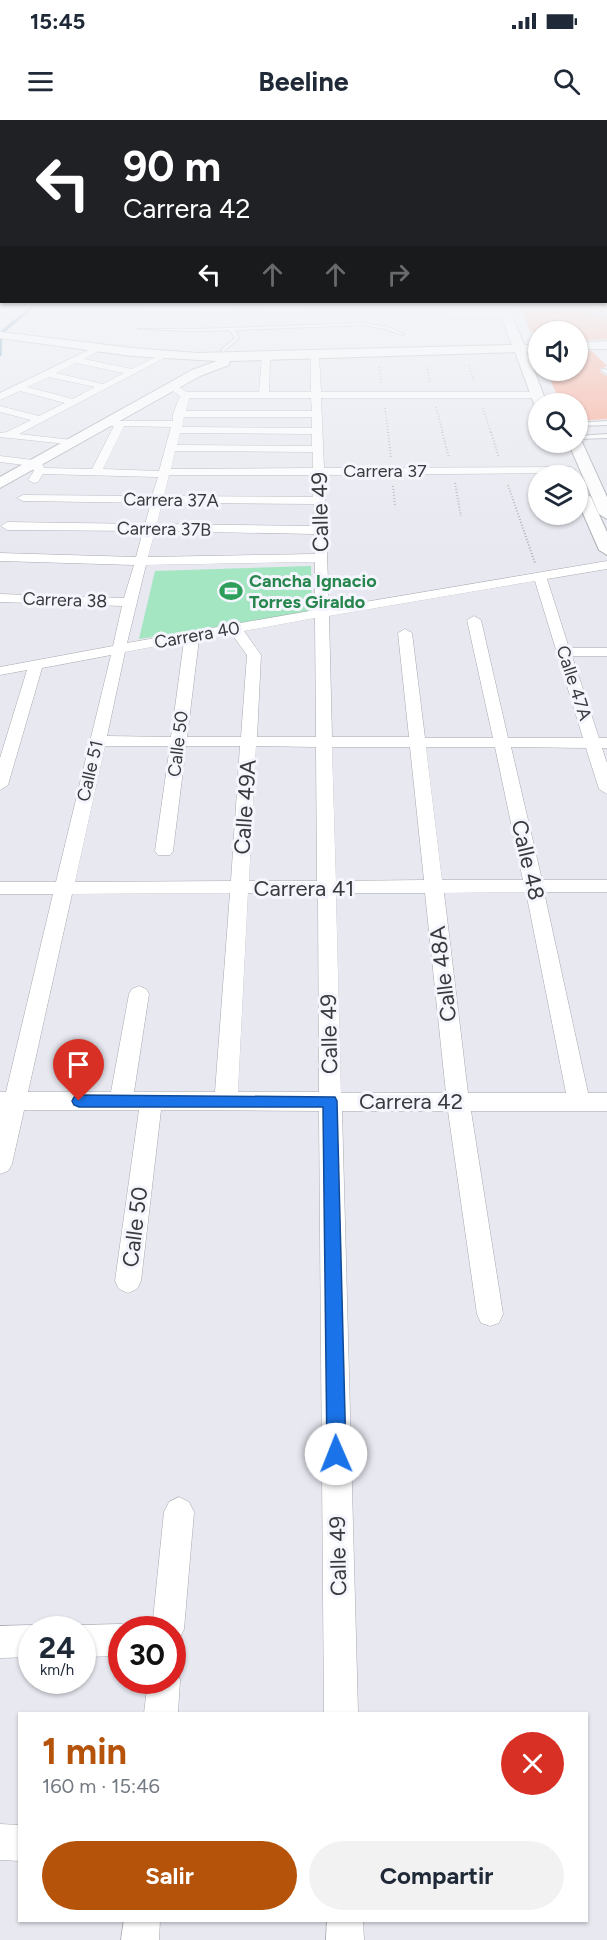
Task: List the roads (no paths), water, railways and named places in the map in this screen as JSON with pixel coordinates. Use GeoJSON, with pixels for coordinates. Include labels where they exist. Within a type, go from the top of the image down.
{"type":"FeatureCollection","features":[{"type":"Feature","properties":{"kind":"main road"},"geometry":{"type":"LineString","coordinates":[[0,483],[38,467],[72,443],[114,424],[183,387]]}},
{"type":"Feature","properties":{"kind":"main road"},"geometry":{"type":"LineString","coordinates":[[573,453],[607,514]]}},
{"type":"Feature","properties":{"kind":"main road"},"geometry":{"type":"LineString","coordinates":[[588,508],[607,550]]}},
{"type":"Feature","properties":{"kind":"street"},"geometry":{"type":"LineString","coordinates":[[4,435],[105,387]]}},
{"type":"Feature","properties":{"kind":"street"},"geometry":{"type":"LineString","coordinates":[[264,387],[264,395]]}},
{"type":"Feature","properties":{"kind":"street","name":"Calle 49"},"geometry":{"type":"LineString","coordinates":[[317,387],[341,1712]]}},
{"type":"Feature","properties":{"kind":"street"},"geometry":{"type":"LineString","coordinates":[[0,397],[20,388],[74,402]]}},
{"type":"Feature","properties":{"kind":"street"},"geometry":{"type":"LineString","coordinates":[[179,391],[264,395],[433,395],[528,399]]}},
{"type":"Feature","properties":{"kind":"street","name":"Calle 51"},"geometry":{"type":"LineString","coordinates":[[0,1164],[8,1101],[63,888],[140,561],[164,473],[176,423],[179,391]]}},
{"type":"Feature","properties":{"kind":"street"},"geometry":{"type":"LineString","coordinates":[[0,409],[41,418]]}},
{"type":"Feature","properties":{"kind":"street"},"geometry":{"type":"LineString","coordinates":[[96,473],[114,424],[176,423],[317,414]]}},
{"type":"Feature","properties":{"kind":"street"},"geometry":{"type":"LineString","coordinates":[[176,423],[318,431]]}},
{"type":"Feature","properties":{"kind":"street"},"geometry":{"type":"LineString","coordinates":[[4,435],[72,443]]}},
{"type":"Feature","properties":{"kind":"street"},"geometry":{"type":"LineString","coordinates":[[170,448],[318,449]]}},
{"type":"Feature","properties":{"kind":"street","name":"Carrera 37"},"geometry":{"type":"LineString","coordinates":[[0,459],[38,467],[96,473],[452,471],[528,475]]}},
{"type":"Feature","properties":{"kind":"street"},"geometry":{"type":"LineString","coordinates":[[0,538],[38,467]]}},
{"type":"Feature","properties":{"kind":"street","name":"Carrera 37A"},"geometry":{"type":"LineString","coordinates":[[15,512],[156,500],[320,501]]}},
{"type":"Feature","properties":{"kind":"street","name":"Carrera 37B"},"geometry":{"type":"LineString","coordinates":[[15,512],[149,529],[320,530]]}},
{"type":"Feature","properties":{"kind":"street"},"geometry":{"type":"LineString","coordinates":[[0,557],[140,561],[321,558]]}},
{"type":"Feature","properties":{"kind":"street","name":"Carrera 40"},"geometry":{"type":"LineString","coordinates":[[0,671],[235,628],[607,565]]}},
{"type":"Feature","properties":{"kind":"street","name":"Calle 47A"},"geometry":{"type":"LineString","coordinates":[[540,578],[564,652],[600,743],[607,789]]}},
{"type":"Feature","properties":{"kind":"street","name":"Carrera 38"},"geometry":{"type":"LineString","coordinates":[[0,598],[130,602]]}},
{"type":"Feature","properties":{"kind":"street","name":"Calle 48"},"geometry":{"type":"LineString","coordinates":[[474,620],[579,1101]]}},
{"type":"Feature","properties":{"kind":"street","name":"Calle 49A"},"geometry":{"type":"LineString","coordinates":[[226,1101],[254,655],[235,628]]}},
{"type":"Feature","properties":{"kind":"street","name":"Calle 48A"},"geometry":{"type":"LineString","coordinates":[[405,633],[458,1101],[490,1314]]}},
{"type":"Feature","properties":{"kind":"street","name":"Calle 50"},"geometry":{"type":"LineString","coordinates":[[164,851],[192,636]]}},
{"type":"Feature","properties":{"kind":"street"},"geometry":{"type":"LineString","coordinates":[[564,652],[607,652]]}},
{"type":"Feature","properties":{"kind":"street"},"geometry":{"type":"LineString","coordinates":[[0,786],[36,663]]}},
{"type":"Feature","properties":{"kind":"street"},"geometry":{"type":"LineString","coordinates":[[97,741],[600,743]]}},
{"type":"Feature","properties":{"kind":"street","name":"Carrera 41"},"geometry":{"type":"LineString","coordinates":[[0,888],[607,886]]}},
{"type":"Feature","properties":{"kind":"street"},"geometry":{"type":"LineString","coordinates":[[121,1101],[140,994]]}},
{"type":"Feature","properties":{"kind":"street","name":"Carrera 42"},"geometry":{"type":"LineString","coordinates":[[8,1101],[607,1101]]}},
{"type":"Feature","properties":{"kind":"street","name":"Calle 50"},"geometry":{"type":"LineString","coordinates":[[128,1281],[151,1101]]}},
{"type":"Feature","properties":{"kind":"street"},"geometry":{"type":"LineString","coordinates":[[169,1616],[179,1512]]}},
{"type":"Feature","properties":{"kind":"street"},"geometry":{"type":"LineString","coordinates":[[0,1642],[18,1641]]}},
{"type":"Feature","properties":{"kind":"street"},"geometry":{"type":"LineString","coordinates":[[160,1712],[162,1694]]}},
{"type":"Feature","properties":{"kind":"street"},"geometry":{"type":"LineString","coordinates":[[0,1842],[18,1844]]}},
{"type":"Feature","properties":{"kind":"street"},"geometry":{"type":"LineString","coordinates":[[140,1940],[142,1922]]}},
{"type":"Feature","properties":{"kind":"street"},"geometry":{"type":"LineString","coordinates":[[345,1922],[345,1940]]}},
{"type":"Feature","properties":{"kind":"lane"},"geometry":{"type":"LineString","coordinates":[[588,424],[607,423]]}},
{"type":"Feature","properties":{"kind":"lane"},"geometry":{"type":"LineString","coordinates":[[588,437],[607,436]]}},
{"type":"Feature","properties":{"kind":"place","name":"Cancha Ignacio Torres Giraldo"},"geometry":{"type":"Point","coordinates":[231,591]}}]}
